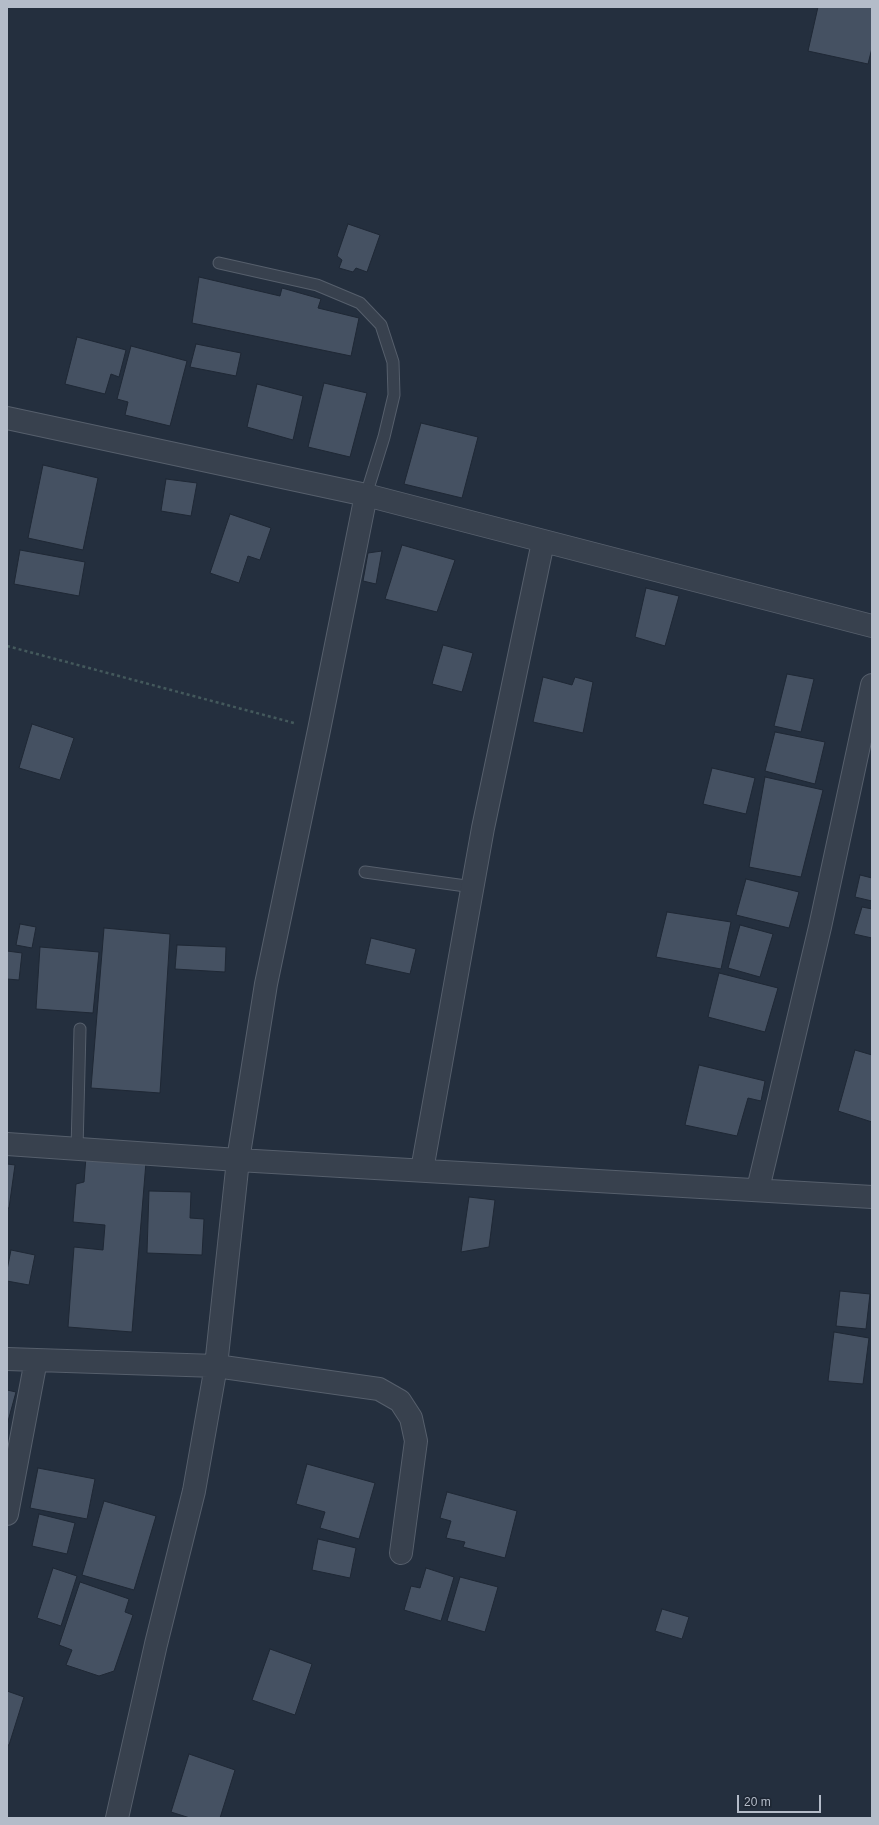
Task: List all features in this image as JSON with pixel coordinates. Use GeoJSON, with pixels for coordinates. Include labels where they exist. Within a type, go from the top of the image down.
{"type":"FeatureCollection","features":[{"type":"Feature","properties":{"kind":"street"},"geometry":{"type":"LineString","coordinates":[[7,418],[366,495],[872,626]]}},
{"type":"Feature","properties":{"kind":"street"},"geometry":{"type":"LineString","coordinates":[[117,1818],[156,1644],[194,1491],[216,1366],[238,1160],[266,984],[320,730],[366,495]]}},
{"type":"Feature","properties":{"kind":"street"},"geometry":{"type":"LineString","coordinates":[[422,1170],[483,828],[543,542]]}},
{"type":"Feature","properties":{"kind":"street"},"geometry":{"type":"LineString","coordinates":[[758,1190],[820,927],[872,685]]}},
{"type":"Feature","properties":{"kind":"street"},"geometry":{"type":"LineString","coordinates":[[7,1144],[238,1160],[872,1196]]}},
{"type":"Feature","properties":{"kind":"street"},"geometry":{"type":"LineString","coordinates":[[7,1359],[216,1366],[379,1389],[400,1401],[411,1418],[416,1441],[401,1553]]}},
{"type":"Feature","properties":{"kind":"street"},"geometry":{"type":"LineString","coordinates":[[7,1514],[36,1360]]}},
{"type":"Feature","properties":{"kind":"lane"},"geometry":{"type":"LineString","coordinates":[[219,263],[317,285],[360,303],[382,325],[392,362],[394,395],[384,437],[366,495]]}},
{"type":"Feature","properties":{"kind":"lane"},"geometry":{"type":"LineString","coordinates":[[365,872],[473,887]]}},
{"type":"Feature","properties":{"kind":"lane"},"geometry":{"type":"LineString","coordinates":[[77,1148],[80,1029]]}},
{"type":"Feature","properties":{"kind":"path"},"geometry":{"type":"LineString","coordinates":[[7,646],[320,730]]}},
{"type":"Feature","properties":{"kind":"building"},"geometry":{"type":"Polygon","coordinates":[[[818,7],[872,7],[872,48],[868,64],[808,51],[818,7]]]}},
{"type":"Feature","properties":{"kind":"building"},"geometry":{"type":"Polygon","coordinates":[[[348,224],[380,235],[367,272],[356,268],[353,272],[339,268],[342,260],[337,256],[348,224]]]}},
{"type":"Feature","properties":{"kind":"building"},"geometry":{"type":"Polygon","coordinates":[[[199,277],[280,296],[282,288],[321,299],[318,308],[359,318],[351,356],[192,323],[199,277]]]}},
{"type":"Feature","properties":{"kind":"building"},"geometry":{"type":"Polygon","coordinates":[[[77,337],[126,350],[119,377],[111,374],[105,394],[65,384],[77,337]]]}},
{"type":"Feature","properties":{"kind":"building"},"geometry":{"type":"Polygon","coordinates":[[[196,344],[241,353],[236,376],[190,367],[196,344]]]}},
{"type":"Feature","properties":{"kind":"building"},"geometry":{"type":"Polygon","coordinates":[[[131,346],[187,361],[170,426],[125,415],[128,402],[117,399],[131,346]]]}},
{"type":"Feature","properties":{"kind":"building"},"geometry":{"type":"Polygon","coordinates":[[[324,383],[367,393],[350,457],[308,447],[324,383]]]}},
{"type":"Feature","properties":{"kind":"building"},"geometry":{"type":"Polygon","coordinates":[[[257,384],[303,396],[293,440],[247,427],[257,384]]]}},
{"type":"Feature","properties":{"kind":"building"},"geometry":{"type":"Polygon","coordinates":[[[421,423],[478,437],[462,498],[404,484],[421,423]]]}},
{"type":"Feature","properties":{"kind":"building"},"geometry":{"type":"Polygon","coordinates":[[[43,465],[98,478],[83,550],[28,538],[43,465]]]}},
{"type":"Feature","properties":{"kind":"building"},"geometry":{"type":"Polygon","coordinates":[[[166,479],[197,483],[191,516],[161,511],[166,479]]]}},
{"type":"Feature","properties":{"kind":"building"},"geometry":{"type":"Polygon","coordinates":[[[230,514],[271,528],[260,560],[248,556],[239,583],[210,573],[230,514]]]}},
{"type":"Feature","properties":{"kind":"building"},"geometry":{"type":"Polygon","coordinates":[[[402,545],[455,560],[437,612],[385,599],[402,545]]]}},
{"type":"Feature","properties":{"kind":"building"},"geometry":{"type":"Polygon","coordinates":[[[20,550],[85,562],[79,596],[14,584],[20,550]]]}},
{"type":"Feature","properties":{"kind":"building"},"geometry":{"type":"Polygon","coordinates":[[[382,551],[376,584],[363,581],[368,553],[382,551]]]}},
{"type":"Feature","properties":{"kind":"building"},"geometry":{"type":"Polygon","coordinates":[[[646,588],[679,596],[665,646],[635,637],[646,588]]]}},
{"type":"Feature","properties":{"kind":"building"},"geometry":{"type":"Polygon","coordinates":[[[443,645],[473,653],[462,692],[432,684],[443,645]]]}},
{"type":"Feature","properties":{"kind":"building"},"geometry":{"type":"Polygon","coordinates":[[[787,674],[814,679],[801,732],[774,726],[787,674]]]}},
{"type":"Feature","properties":{"kind":"building"},"geometry":{"type":"Polygon","coordinates":[[[543,677],[572,685],[575,677],[593,682],[583,733],[533,722],[543,677]]]}},
{"type":"Feature","properties":{"kind":"building"},"geometry":{"type":"Polygon","coordinates":[[[32,724],[74,738],[60,780],[19,768],[32,724]]]}},
{"type":"Feature","properties":{"kind":"building"},"geometry":{"type":"Polygon","coordinates":[[[775,732],[825,742],[815,784],[765,771],[775,732]]]}},
{"type":"Feature","properties":{"kind":"building"},"geometry":{"type":"Polygon","coordinates":[[[712,768],[755,778],[746,814],[703,804],[712,768]]]}},
{"type":"Feature","properties":{"kind":"building"},"geometry":{"type":"Polygon","coordinates":[[[765,777],[823,790],[801,877],[749,867],[765,777]]]}},
{"type":"Feature","properties":{"kind":"building"},"geometry":{"type":"Polygon","coordinates":[[[860,875],[872,878],[872,901],[855,897],[860,875]]]}},
{"type":"Feature","properties":{"kind":"building"},"geometry":{"type":"Polygon","coordinates":[[[746,879],[799,892],[789,928],[736,915],[746,879]]]}},
{"type":"Feature","properties":{"kind":"building"},"geometry":{"type":"Polygon","coordinates":[[[862,907],[872,909],[872,938],[854,934],[862,907]]]}},
{"type":"Feature","properties":{"kind":"building"},"geometry":{"type":"Polygon","coordinates":[[[667,912],[731,922],[721,969],[656,957],[667,912]]]}},
{"type":"Feature","properties":{"kind":"building"},"geometry":{"type":"Polygon","coordinates":[[[20,924],[36,927],[32,948],[16,945],[20,924]]]}},
{"type":"Feature","properties":{"kind":"building"},"geometry":{"type":"Polygon","coordinates":[[[740,925],[773,934],[760,977],[728,968],[740,925]]]}},
{"type":"Feature","properties":{"kind":"building"},"geometry":{"type":"Polygon","coordinates":[[[104,928],[170,934],[160,1093],[91,1088],[104,928]]]}},
{"type":"Feature","properties":{"kind":"building"},"geometry":{"type":"Polygon","coordinates":[[[371,938],[416,949],[410,974],[365,964],[371,938]]]}},
{"type":"Feature","properties":{"kind":"building"},"geometry":{"type":"Polygon","coordinates":[[[177,945],[226,947],[225,972],[175,969],[177,945]]]}},
{"type":"Feature","properties":{"kind":"building"},"geometry":{"type":"Polygon","coordinates":[[[40,947],[99,952],[93,1013],[36,1009],[40,947]]]}},
{"type":"Feature","properties":{"kind":"building"},"geometry":{"type":"Polygon","coordinates":[[[7,951],[22,953],[19,980],[7,979],[7,951]]]}},
{"type":"Feature","properties":{"kind":"building"},"geometry":{"type":"Polygon","coordinates":[[[719,973],[778,988],[765,1032],[708,1017],[719,973]]]}},
{"type":"Feature","properties":{"kind":"building"},"geometry":{"type":"Polygon","coordinates":[[[855,1050],[872,1055],[872,1122],[838,1111],[855,1050]]]}},
{"type":"Feature","properties":{"kind":"building"},"geometry":{"type":"Polygon","coordinates":[[[699,1065],[765,1081],[761,1101],[748,1098],[737,1136],[685,1125],[699,1065]]]}},
{"type":"Feature","properties":{"kind":"building"},"geometry":{"type":"Polygon","coordinates":[[[86,1157],[146,1162],[132,1332],[68,1327],[74,1247],[103,1250],[105,1225],[73,1222],[76,1184],[84,1182],[86,1157]]]}},
{"type":"Feature","properties":{"kind":"building"},"geometry":{"type":"Polygon","coordinates":[[[7,1164],[15,1165],[9,1208],[7,1208],[7,1164]]]}},
{"type":"Feature","properties":{"kind":"building"},"geometry":{"type":"Polygon","coordinates":[[[149,1191],[191,1192],[190,1218],[204,1219],[202,1255],[147,1253],[149,1191]]]}},
{"type":"Feature","properties":{"kind":"building"},"geometry":{"type":"Polygon","coordinates":[[[469,1197],[495,1200],[489,1247],[461,1252],[469,1197]]]}},
{"type":"Feature","properties":{"kind":"building"},"geometry":{"type":"Polygon","coordinates":[[[11,1250],[35,1255],[29,1285],[7,1281],[7,1270],[11,1250]]]}},
{"type":"Feature","properties":{"kind":"building"},"geometry":{"type":"Polygon","coordinates":[[[840,1291],[870,1294],[866,1329],[836,1326],[840,1291]]]}},
{"type":"Feature","properties":{"kind":"building"},"geometry":{"type":"Polygon","coordinates":[[[834,1332],[869,1338],[863,1384],[828,1381],[834,1332]]]}},
{"type":"Feature","properties":{"kind":"building"},"geometry":{"type":"Polygon","coordinates":[[[7,1390],[16,1392],[7,1425],[7,1390]]]}},
{"type":"Feature","properties":{"kind":"building"},"geometry":{"type":"Polygon","coordinates":[[[307,1464],[375,1483],[359,1539],[320,1528],[325,1512],[296,1504],[307,1464]]]}},
{"type":"Feature","properties":{"kind":"building"},"geometry":{"type":"Polygon","coordinates":[[[38,1468],[95,1479],[87,1519],[30,1508],[38,1468]]]}},
{"type":"Feature","properties":{"kind":"building"},"geometry":{"type":"Polygon","coordinates":[[[447,1492],[517,1511],[505,1558],[463,1547],[465,1542],[446,1538],[451,1521],[440,1518],[447,1492]]]}},
{"type":"Feature","properties":{"kind":"building"},"geometry":{"type":"Polygon","coordinates":[[[104,1501],[156,1516],[134,1590],[82,1575],[104,1501]]]}},
{"type":"Feature","properties":{"kind":"building"},"geometry":{"type":"Polygon","coordinates":[[[39,1514],[75,1523],[67,1554],[32,1546],[39,1514]]]}},
{"type":"Feature","properties":{"kind":"building"},"geometry":{"type":"Polygon","coordinates":[[[318,1539],[356,1548],[350,1578],[312,1570],[318,1539]]]}},
{"type":"Feature","properties":{"kind":"building"},"geometry":{"type":"Polygon","coordinates":[[[53,1568],[77,1576],[61,1626],[37,1618],[53,1568]]]}},
{"type":"Feature","properties":{"kind":"building"},"geometry":{"type":"Polygon","coordinates":[[[426,1568],[454,1577],[441,1621],[404,1610],[411,1586],[420,1588],[426,1568]]]}},
{"type":"Feature","properties":{"kind":"building"},"geometry":{"type":"Polygon","coordinates":[[[460,1577],[498,1587],[485,1632],[447,1621],[460,1577]]]}},
{"type":"Feature","properties":{"kind":"building"},"geometry":{"type":"Polygon","coordinates":[[[80,1582],[129,1599],[125,1612],[133,1615],[114,1671],[99,1676],[66,1665],[72,1650],[59,1645],[80,1582]]]}},
{"type":"Feature","properties":{"kind":"building"},"geometry":{"type":"Polygon","coordinates":[[[662,1609],[689,1617],[682,1639],[655,1631],[662,1609]]]}},
{"type":"Feature","properties":{"kind":"building"},"geometry":{"type":"Polygon","coordinates":[[[270,1649],[312,1664],[295,1715],[252,1700],[270,1649]]]}},
{"type":"Feature","properties":{"kind":"building"},"geometry":{"type":"Polygon","coordinates":[[[7,1691],[24,1697],[9,1745],[7,1745],[7,1691]]]}},
{"type":"Feature","properties":{"kind":"building"},"geometry":{"type":"Polygon","coordinates":[[[189,1754],[235,1770],[220,1818],[190,1818],[171,1812],[189,1754]]]}}]}
